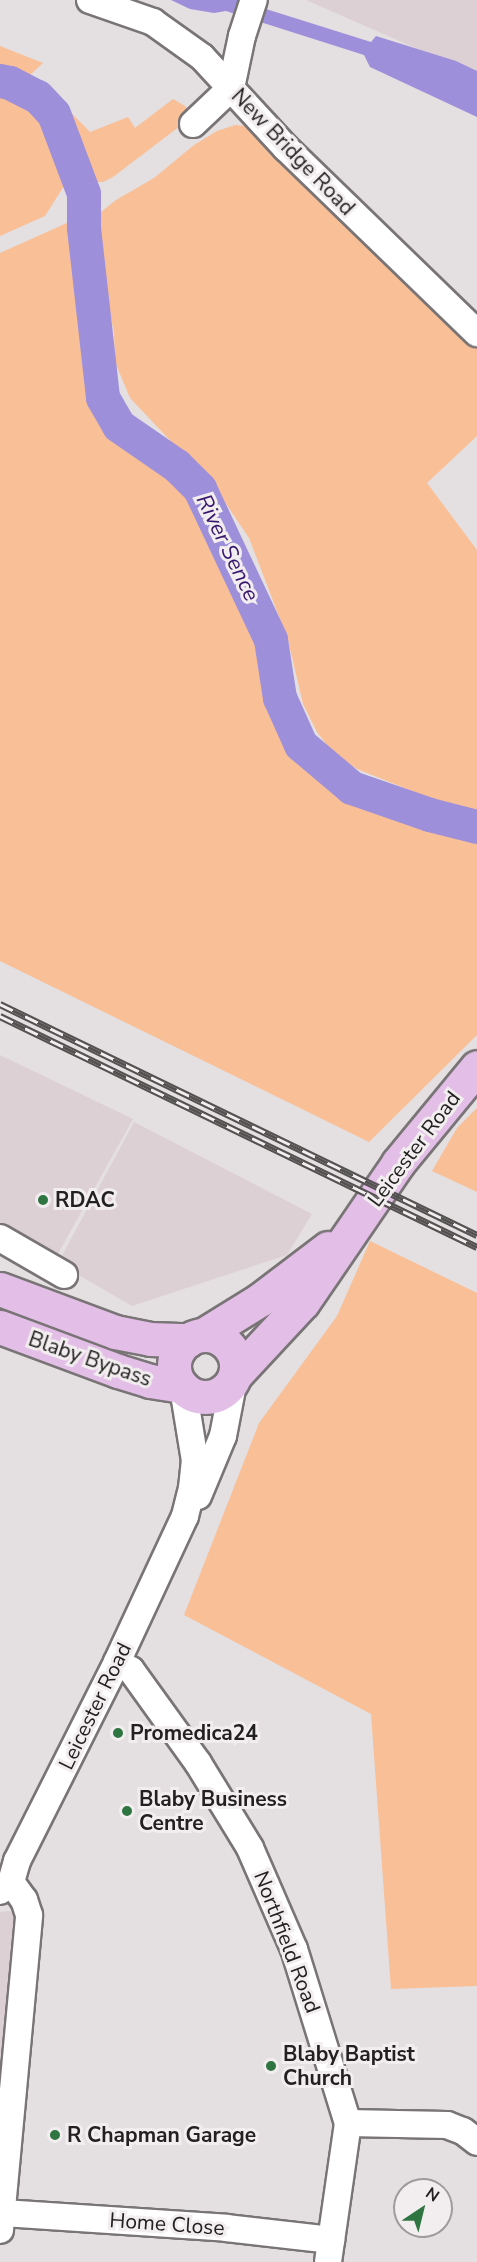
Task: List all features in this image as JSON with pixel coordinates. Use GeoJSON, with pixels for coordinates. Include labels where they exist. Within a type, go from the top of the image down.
{"type":"FeatureCollection","features":[{"type":"Feature","properties":{"kind":"main road","name":"Leicester Road"},"geometry":{"type":"LineString","coordinates":[[235,1376],[291,1318],[398,1163],[477,1067]]}},
{"type":"Feature","properties":{"kind":"main road","name":"Leicester Road"},"geometry":{"type":"LineString","coordinates":[[196,1338],[280,1285],[351,1231]]}},
{"type":"Feature","properties":{"kind":"main road","name":"Blaby Bypass"},"geometry":{"type":"LineString","coordinates":[[0,1289],[115,1332],[150,1339],[196,1338]]}},
{"type":"Feature","properties":{"kind":"main road","name":"Blaby Bypass"},"geometry":{"type":"LineString","coordinates":[[0,1327],[118,1371],[182,1387]]}},
{"type":"Feature","properties":{"kind":"main road"},"geometry":{"type":"LineString","coordinates":[[213,1336],[229,1346],[234,1354],[235,1376],[220,1394],[201,1397],[182,1387],[174,1366],[176,1356],[196,1338],[213,1336]]}},
{"type":"Feature","properties":{"kind":"street","name":"New Bridge Road"},"geometry":{"type":"LineString","coordinates":[[90,0],[134,14],[161,27],[202,57],[286,148],[477,333]]}},
{"type":"Feature","properties":{"kind":"street"},"geometry":{"type":"LineString","coordinates":[[193,124],[231,88],[242,36],[254,0]]}},
{"type":"Feature","properties":{"kind":"street"},"geometry":{"type":"LineString","coordinates":[[0,1238],[63,1275]]}},
{"type":"Feature","properties":{"kind":"street","name":"Leicester Road"},"geometry":{"type":"LineString","coordinates":[[6,1887],[117,1662],[185,1516],[201,1491],[215,1458],[229,1412],[235,1376]]}},
{"type":"Feature","properties":{"kind":"street","name":"Leicester Road"},"geometry":{"type":"LineString","coordinates":[[182,1387],[195,1461],[192,1488],[185,1516]]}},
{"type":"Feature","properties":{"kind":"street","name":"Northfield Road"},"geometry":{"type":"LineString","coordinates":[[117,1662],[131,1670],[198,1763],[250,1848],[294,1949],[348,2123],[329,2251]]}},
{"type":"Feature","properties":{"kind":"street"},"geometry":{"type":"LineString","coordinates":[[1,2222],[29,1915],[24,1900],[6,1887]]}},
{"type":"Feature","properties":{"kind":"street"},"geometry":{"type":"LineString","coordinates":[[348,2123],[447,2125],[463,2131],[477,2142]]}},
{"type":"Feature","properties":{"kind":"street","name":"Home Close"},"geometry":{"type":"LineString","coordinates":[[1,2222],[226,2228],[329,2251]]}},
{"type":"Feature","properties":{"kind":"shaded area"},"geometry":{"type":"Polygon","coordinates":[[[171,0],[237,0],[371,42],[376,36],[456,61],[477,71],[477,117],[370,67],[364,55],[226,11],[214,13],[190,9],[171,0]]]}},
{"type":"Feature","properties":{"kind":"shaded area"},"geometry":{"type":"Polygon","coordinates":[[[306,0],[477,0],[477,75],[306,0]]]}},
{"type":"Feature","properties":{"kind":"shaded area"},"geometry":{"type":"Polygon","coordinates":[[[0,46],[43,63],[30,75],[0,71],[0,46]]]}},
{"type":"Feature","properties":{"kind":"shaded area"},"geometry":{"type":"Polygon","coordinates":[[[43,84],[90,132],[128,117],[135,128],[173,99],[185,106],[191,114],[184,123],[113,177],[103,182],[91,182],[77,155],[76,137],[69,123],[46,96],[43,84]]]}},
{"type":"Feature","properties":{"kind":"shaded area"},"geometry":{"type":"Polygon","coordinates":[[[0,93],[18,98],[37,118],[61,163],[64,186],[45,216],[0,236],[0,93]]]}},
{"type":"Feature","properties":{"kind":"shaded area"},"geometry":{"type":"Polygon","coordinates":[[[235,125],[247,126],[261,133],[477,342],[477,436],[427,483],[477,550],[477,817],[357,769],[333,753],[317,732],[303,704],[288,640],[249,538],[216,489],[130,398],[115,362],[114,332],[94,236],[96,216],[116,200],[154,178],[194,145],[217,131],[235,125]]]}},
{"type":"Feature","properties":{"kind":"shaded area"},"geometry":{"type":"Polygon","coordinates":[[[78,218],[82,295],[98,405],[109,423],[132,449],[199,494],[221,540],[230,571],[263,634],[271,682],[282,718],[304,756],[347,794],[399,813],[477,833],[477,1035],[369,1142],[0,961],[0,253],[78,218]]]}},
{"type":"Feature","properties":{"kind":"shaded area"},"geometry":{"type":"Polygon","coordinates":[[[0,1055],[133,1119],[54,1261],[0,1229],[0,1055]]]}},
{"type":"Feature","properties":{"kind":"shaded area"},"geometry":{"type":"Polygon","coordinates":[[[477,1108],[477,1192],[432,1171],[457,1128],[477,1108]]]}},
{"type":"Feature","properties":{"kind":"shaded area"},"geometry":{"type":"Polygon","coordinates":[[[134,1122],[312,1214],[287,1255],[132,1306],[58,1263],[134,1122]]]}},
{"type":"Feature","properties":{"kind":"shaded area"},"geometry":{"type":"Polygon","coordinates":[[[370,1241],[477,1293],[477,1986],[391,1989],[371,1714],[184,1615],[259,1423],[337,1316],[370,1241]]]}},
{"type":"Feature","properties":{"kind":"shaded area"},"geometry":{"type":"Polygon","coordinates":[[[9,1911],[18,1916],[0,2137],[0,1912],[9,1911]]]}},
{"type":"Feature","properties":{"kind":"waterway","name":"River Sence"},"geometry":{"type":"LineString","coordinates":[[0,81],[10,83],[38,97],[54,114],[84,194],[84,228],[103,398],[119,426],[177,466],[200,489],[271,640],[280,698],[301,745],[352,788],[430,815],[477,827]]}},
{"type":"Feature","properties":{"kind":"railway"},"geometry":{"type":"LineString","coordinates":[[0,1004],[477,1235]]}},
{"type":"Feature","properties":{"kind":"railway"},"geometry":{"type":"LineString","coordinates":[[0,1016],[477,1247]]}},
{"type":"Feature","properties":{"kind":"place","name":"RDAC"},"geometry":{"type":"Point","coordinates":[43,1200]}},
{"type":"Feature","properties":{"kind":"place","name":"Promedica24"},"geometry":{"type":"Point","coordinates":[118,1733]}},
{"type":"Feature","properties":{"kind":"place","name":"Blaby Business Centre"},"geometry":{"type":"Point","coordinates":[127,1811]}},
{"type":"Feature","properties":{"kind":"place","name":"Blaby Baptist Church"},"geometry":{"type":"Point","coordinates":[271,2066]}},
{"type":"Feature","properties":{"kind":"place","name":"R Chapman Garage"},"geometry":{"type":"Point","coordinates":[55,2135]}}]}
